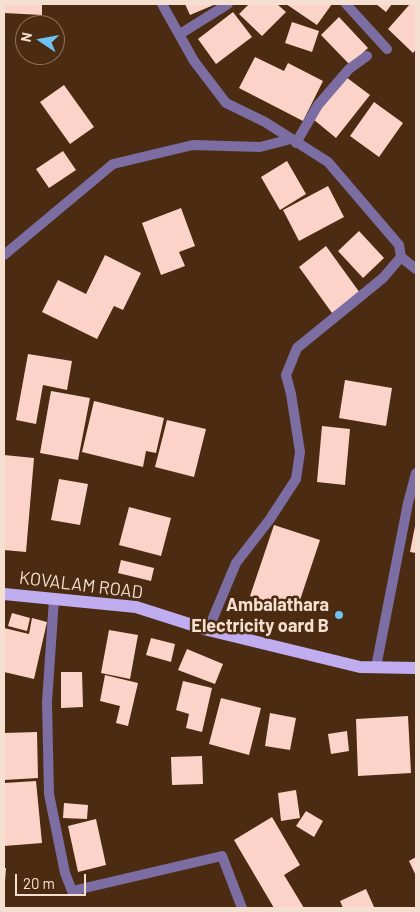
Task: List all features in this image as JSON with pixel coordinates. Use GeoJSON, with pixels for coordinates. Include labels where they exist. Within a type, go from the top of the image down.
{"type":"FeatureCollection","features":[{"type":"Feature","properties":{"kind":"main road","name":"KOVALAM ROAD"},"geometry":{"type":"LineString","coordinates":[[4,594],[136,607],[208,630],[360,667],[416,668]]}},
{"type":"Feature","properties":{"kind":"street"},"geometry":{"type":"LineString","coordinates":[[162,4],[194,61],[226,103],[265,122],[328,162],[399,245],[401,257],[416,269]]}},
{"type":"Feature","properties":{"kind":"street"},"geometry":{"type":"LineString","coordinates":[[180,34],[228,4]]}},
{"type":"Feature","properties":{"kind":"street"},"geometry":{"type":"LineString","coordinates":[[346,4],[387,49]]}},
{"type":"Feature","properties":{"kind":"street"},"geometry":{"type":"LineString","coordinates":[[4,255],[113,164],[193,145],[260,147],[293,141],[318,104],[349,69],[367,56]]}},
{"type":"Feature","properties":{"kind":"street"},"geometry":{"type":"LineString","coordinates":[[208,630],[236,563],[270,519],[296,479],[300,452],[291,394],[286,375],[297,348],[383,278],[401,257]]}},
{"type":"Feature","properties":{"kind":"street"},"geometry":{"type":"LineString","coordinates":[[376,667],[408,503],[416,473]]}},
{"type":"Feature","properties":{"kind":"street"},"geometry":{"type":"LineString","coordinates":[[54,599],[46,702],[49,794],[65,873],[72,891],[222,856],[242,908]]}},
{"type":"Feature","properties":{"kind":"building"},"geometry":{"type":"Polygon","coordinates":[[[4,4],[42,4],[42,15],[4,13],[4,4]]]}},
{"type":"Feature","properties":{"kind":"building"},"geometry":{"type":"Polygon","coordinates":[[[185,4],[216,4],[190,15],[185,4]]]}},
{"type":"Feature","properties":{"kind":"building"},"geometry":{"type":"Polygon","coordinates":[[[249,4],[277,4],[286,12],[262,36],[239,14],[249,4]]]}},
{"type":"Feature","properties":{"kind":"building"},"geometry":{"type":"Polygon","coordinates":[[[286,4],[332,4],[317,25],[286,4]]]}},
{"type":"Feature","properties":{"kind":"building"},"geometry":{"type":"Polygon","coordinates":[[[376,4],[392,4],[386,12],[376,4]]]}},
{"type":"Feature","properties":{"kind":"building"},"geometry":{"type":"Polygon","coordinates":[[[410,4],[416,4],[416,49],[413,53],[388,29],[410,4]]]}},
{"type":"Feature","properties":{"kind":"building"},"geometry":{"type":"Polygon","coordinates":[[[233,12],[252,37],[216,64],[198,39],[233,12]]]}},
{"type":"Feature","properties":{"kind":"building"},"geometry":{"type":"Polygon","coordinates":[[[339,17],[368,48],[350,65],[321,35],[339,17]]]}},
{"type":"Feature","properties":{"kind":"building"},"geometry":{"type":"Polygon","coordinates":[[[292,22],[319,31],[312,52],[285,43],[292,22]]]}},
{"type":"Feature","properties":{"kind":"building"},"geometry":{"type":"Polygon","coordinates":[[[255,57],[284,71],[288,63],[323,81],[303,121],[239,88],[255,57]]]}},
{"type":"Feature","properties":{"kind":"building"},"geometry":{"type":"Polygon","coordinates":[[[346,77],[370,95],[336,138],[313,119],[346,77]]]}},
{"type":"Feature","properties":{"kind":"building"},"geometry":{"type":"Polygon","coordinates":[[[64,85],[94,127],[70,144],[40,102],[64,85]]]}},
{"type":"Feature","properties":{"kind":"building"},"geometry":{"type":"Polygon","coordinates":[[[374,102],[403,123],[379,157],[350,136],[374,102]]]}},
{"type":"Feature","properties":{"kind":"building"},"geometry":{"type":"Polygon","coordinates":[[[63,151],[76,170],[49,188],[36,169],[63,151]]]}},
{"type":"Feature","properties":{"kind":"building"},"geometry":{"type":"Polygon","coordinates":[[[287,161],[306,194],[280,210],[261,177],[287,161]]]}},
{"type":"Feature","properties":{"kind":"building"},"geometry":{"type":"Polygon","coordinates":[[[328,186],[344,217],[299,241],[283,210],[328,186]]]}},
{"type":"Feature","properties":{"kind":"building"},"geometry":{"type":"Polygon","coordinates":[[[181,208],[195,246],[179,252],[185,266],[161,275],[142,223],[181,208]]]}},
{"type":"Feature","properties":{"kind":"building"},"geometry":{"type":"Polygon","coordinates":[[[359,231],[384,258],[363,278],[338,251],[359,231]]]}},
{"type":"Feature","properties":{"kind":"building"},"geometry":{"type":"Polygon","coordinates":[[[326,246],[360,293],[332,313],[299,267],[326,246]]]}},
{"type":"Feature","properties":{"kind":"building"},"geometry":{"type":"Polygon","coordinates":[[[105,255],[141,273],[123,310],[114,306],[97,339],[42,312],[58,280],[86,294],[105,255]]]}},
{"type":"Feature","properties":{"kind":"building"},"geometry":{"type":"Polygon","coordinates":[[[28,354],[72,361],[67,390],[43,385],[36,424],[16,420],[28,354]]]}},
{"type":"Feature","properties":{"kind":"building"},"geometry":{"type":"Polygon","coordinates":[[[345,380],[392,388],[386,426],[339,418],[345,380]]]}},
{"type":"Feature","properties":{"kind":"building"},"geometry":{"type":"Polygon","coordinates":[[[51,391],[90,398],[78,460],[40,453],[51,391]]]}},
{"type":"Feature","properties":{"kind":"building"},"geometry":{"type":"Polygon","coordinates":[[[94,401],[164,418],[156,453],[146,451],[143,467],[82,452],[94,401]]]}},
{"type":"Feature","properties":{"kind":"building"},"geometry":{"type":"Polygon","coordinates":[[[167,420],[206,429],[194,477],[155,467],[167,420]]]}},
{"type":"Feature","properties":{"kind":"building"},"geometry":{"type":"Polygon","coordinates":[[[322,426],[350,429],[345,485],[317,482],[322,426]]]}},
{"type":"Feature","properties":{"kind":"building"},"geometry":{"type":"Polygon","coordinates":[[[4,455],[34,458],[26,552],[4,550],[4,455]]]}},
{"type":"Feature","properties":{"kind":"building"},"geometry":{"type":"Polygon","coordinates":[[[59,479],[88,484],[80,525],[51,520],[59,479]]]}},
{"type":"Feature","properties":{"kind":"building"},"geometry":{"type":"Polygon","coordinates":[[[129,507],[171,518],[161,556],[119,545],[129,507]]]}},
{"type":"Feature","properties":{"kind":"building"},"geometry":{"type":"Polygon","coordinates":[[[274,525],[320,540],[296,612],[250,596],[274,525]]]}},
{"type":"Feature","properties":{"kind":"building"},"geometry":{"type":"Polygon","coordinates":[[[416,526],[416,553],[410,552],[416,526]]]}},
{"type":"Feature","properties":{"kind":"building"},"geometry":{"type":"Polygon","coordinates":[[[121,560],[154,568],[151,581],[118,573],[121,560]]]}},
{"type":"Feature","properties":{"kind":"building"},"geometry":{"type":"Polygon","coordinates":[[[12,613],[30,618],[27,631],[8,626],[12,613]]]}},
{"type":"Feature","properties":{"kind":"building"},"geometry":{"type":"Polygon","coordinates":[[[32,618],[47,622],[34,679],[4,672],[4,628],[29,634],[32,618]]]}},
{"type":"Feature","properties":{"kind":"building"},"geometry":{"type":"Polygon","coordinates":[[[109,630],[138,635],[130,679],[101,673],[109,630]]]}},
{"type":"Feature","properties":{"kind":"building"},"geometry":{"type":"Polygon","coordinates":[[[151,638],[175,644],[171,662],[146,655],[151,638]]]}},
{"type":"Feature","properties":{"kind":"building"},"geometry":{"type":"Polygon","coordinates":[[[187,649],[223,664],[215,684],[178,670],[187,649]]]}},
{"type":"Feature","properties":{"kind":"building"},"geometry":{"type":"Polygon","coordinates":[[[61,672],[82,672],[83,707],[61,708],[61,672]]]}},
{"type":"Feature","properties":{"kind":"building"},"geometry":{"type":"Polygon","coordinates":[[[105,675],[138,683],[128,726],[116,723],[120,706],[100,701],[105,675]]]}},
{"type":"Feature","properties":{"kind":"building"},"geometry":{"type":"Polygon","coordinates":[[[183,681],[212,688],[202,732],[186,728],[189,714],[176,710],[183,681]]]}},
{"type":"Feature","properties":{"kind":"building"},"geometry":{"type":"Polygon","coordinates":[[[221,698],[261,708],[249,755],[209,744],[221,698]]]}},
{"type":"Feature","properties":{"kind":"building"},"geometry":{"type":"Polygon","coordinates":[[[270,713],[296,718],[290,750],[265,746],[270,713]]]}},
{"type":"Feature","properties":{"kind":"building"},"geometry":{"type":"Polygon","coordinates":[[[408,716],[411,773],[358,776],[356,719],[408,716]]]}},
{"type":"Feature","properties":{"kind":"building"},"geometry":{"type":"Polygon","coordinates":[[[347,731],[349,751],[331,754],[328,734],[347,731]]]}},
{"type":"Feature","properties":{"kind":"building"},"geometry":{"type":"Polygon","coordinates":[[[37,732],[38,778],[4,780],[4,733],[37,732]]]}},
{"type":"Feature","properties":{"kind":"building"},"geometry":{"type":"Polygon","coordinates":[[[202,756],[203,784],[172,785],[171,757],[202,756]]]}},
{"type":"Feature","properties":{"kind":"building"},"geometry":{"type":"Polygon","coordinates":[[[36,781],[42,843],[4,846],[4,783],[36,781]]]}},
{"type":"Feature","properties":{"kind":"building"},"geometry":{"type":"Polygon","coordinates":[[[296,790],[300,818],[281,821],[278,793],[296,790]]]}},
{"type":"Feature","properties":{"kind":"building"},"geometry":{"type":"Polygon","coordinates":[[[64,803],[88,805],[87,819],[63,818],[64,803]]]}},
{"type":"Feature","properties":{"kind":"building"},"geometry":{"type":"Polygon","coordinates":[[[306,811],[323,821],[314,837],[296,826],[306,811]]]}},
{"type":"Feature","properties":{"kind":"building"},"geometry":{"type":"Polygon","coordinates":[[[272,817],[300,865],[284,875],[304,908],[274,908],[234,840],[272,817]]]}},
{"type":"Feature","properties":{"kind":"building"},"geometry":{"type":"Polygon","coordinates":[[[96,819],[106,865],[78,872],[68,826],[96,819]]]}},
{"type":"Feature","properties":{"kind":"building"},"geometry":{"type":"Polygon","coordinates":[[[416,857],[416,876],[409,861],[416,857]]]}},
{"type":"Feature","properties":{"kind":"building"},"geometry":{"type":"Polygon","coordinates":[[[4,868],[6,868],[5,881],[4,881],[4,868]]]}},
{"type":"Feature","properties":{"kind":"building"},"geometry":{"type":"Polygon","coordinates":[[[366,889],[374,907],[343,908],[340,901],[366,889]]]}},
{"type":"Feature","properties":{"kind":"place","name":"Ambalathara Electricity oard B"},"geometry":{"type":"Point","coordinates":[339,615]}}]}
